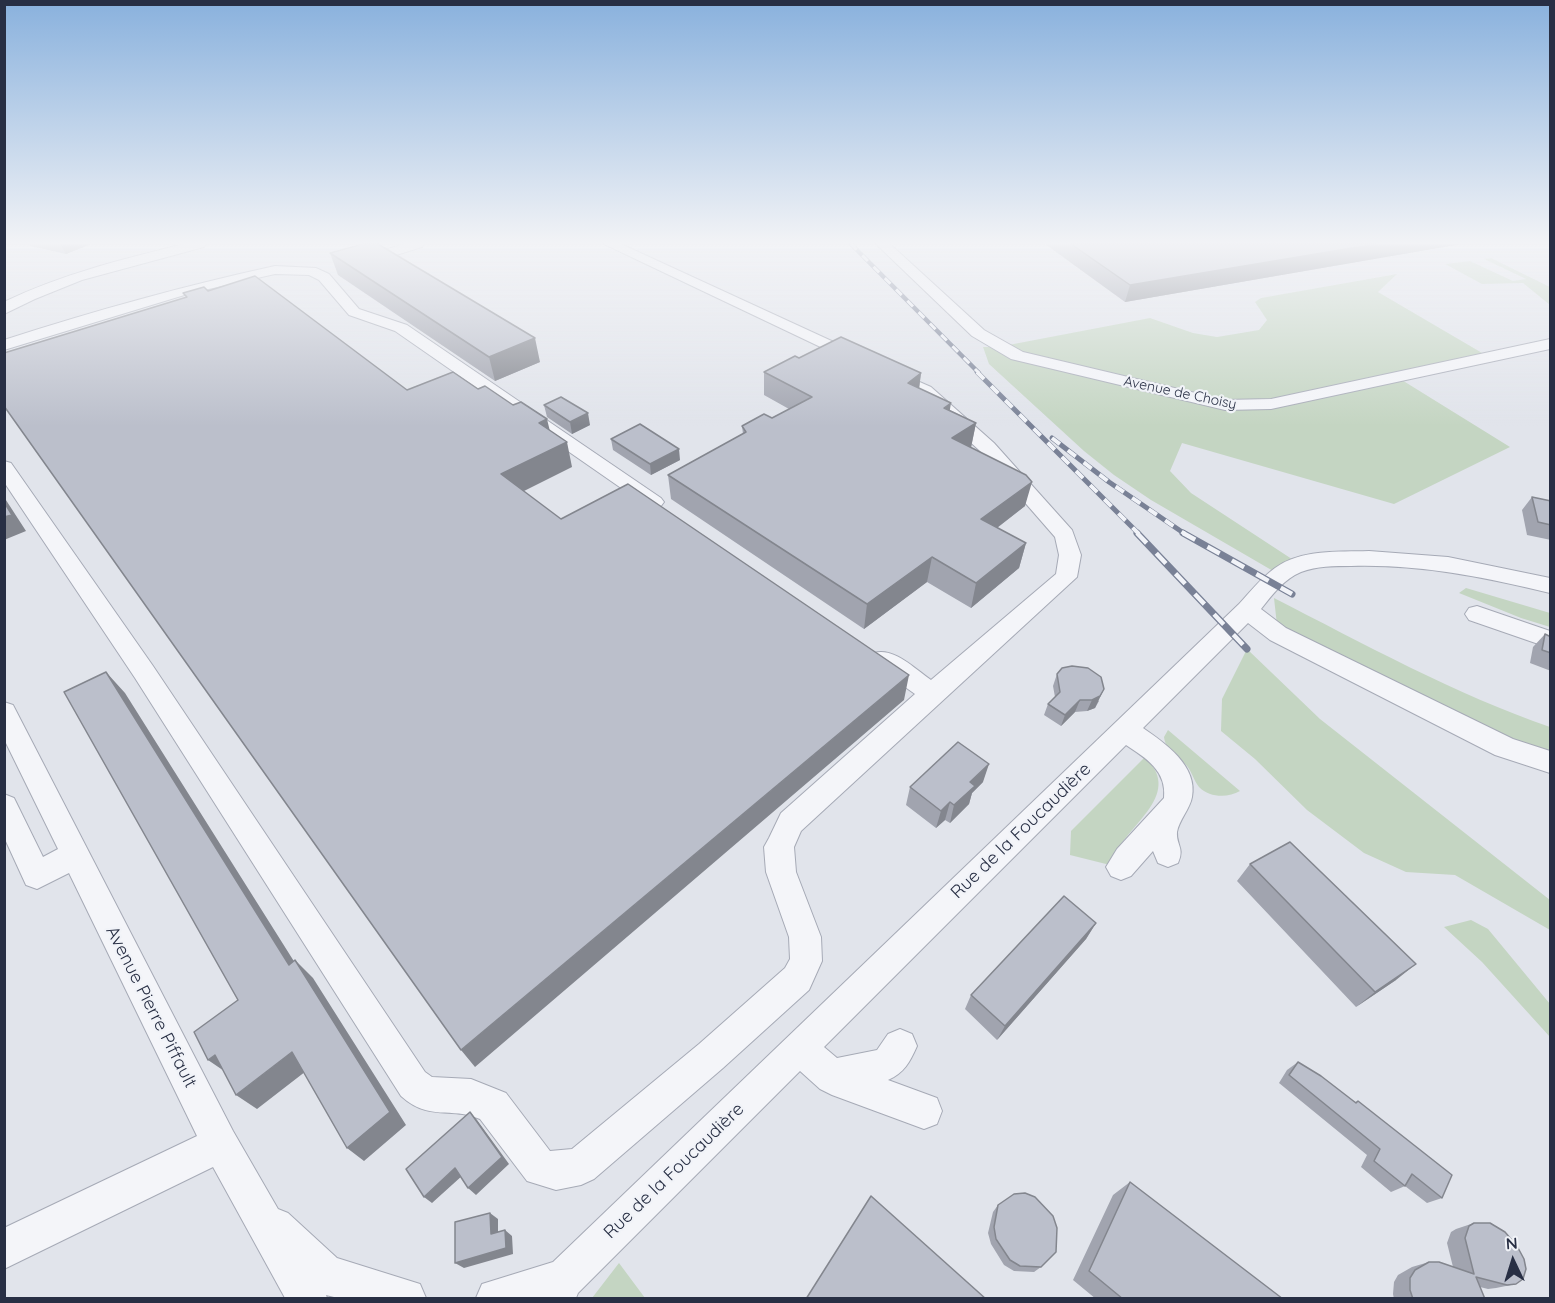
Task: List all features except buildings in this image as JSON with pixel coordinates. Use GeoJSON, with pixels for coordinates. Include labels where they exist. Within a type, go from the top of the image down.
{"type":"FeatureCollection","features":[{"type":"Feature","properties":{"kind":"street"},"geometry":{"type":"LineString","coordinates":[[4,345],[129,305]]}},
{"type":"Feature","properties":{"kind":"street"},"geometry":{"type":"LineString","coordinates":[[348,305],[354,312],[401,328],[666,510]]}},
{"type":"Feature","properties":{"kind":"street"},"geometry":{"type":"LineString","coordinates":[[4,467],[156,691],[413,1084],[425,1094],[438,1093],[471,1097],[494,1106],[540,1168],[556,1171],[581,1166],[711,1056],[797,979],[806,961],[805,937],[781,872],[779,848],[790,822],[932,693],[1066,577],[1070,555],[1065,534],[987,447],[925,391],[741,305]]}},
{"type":"Feature","properties":{"kind":"street","name":"Avenue de Choisy"},"geometry":{"type":"LineString","coordinates":[[948,305],[978,333],[1017,356],[1225,405],[1271,404],[1551,344]]}},
{"type":"Feature","properties":{"kind":"street","name":"Rue de la Foucaudière"},"geometry":{"type":"LineString","coordinates":[[496,1299],[560,1289],[800,1048],[1280,575],[1290,568],[1336,559],[1380,557],[1429,561],[1551,585]]}},
{"type":"Feature","properties":{"kind":"street"},"geometry":{"type":"LineString","coordinates":[[1247,610],[1278,634],[1504,747],[1551,762]]}},
{"type":"Feature","properties":{"kind":"street"},"geometry":{"type":"LineString","coordinates":[[1477,614],[1551,640]]}},
{"type":"Feature","properties":{"kind":"street"},"geometry":{"type":"LineString","coordinates":[[866,648],[932,693]]}},
{"type":"Feature","properties":{"kind":"street","name":"Avenue Pierre Piffault"},"geometry":{"type":"LineString","coordinates":[[4,712],[220,1144],[306,1299]]}},
{"type":"Feature","properties":{"kind":"street"},"geometry":{"type":"LineString","coordinates":[[1125,730],[1165,759],[1179,789],[1177,803],[1163,832],[1168,854]]}},
{"type":"Feature","properties":{"kind":"street"},"geometry":{"type":"LineString","coordinates":[[1121,867],[1131,851],[1177,803]]}},
{"type":"Feature","properties":{"kind":"street"},"geometry":{"type":"LineString","coordinates":[[4,806],[37,875],[75,855]]}},
{"type":"Feature","properties":{"kind":"street"},"geometry":{"type":"LineString","coordinates":[[832,1077],[873,1069],[889,1062],[900,1046]]}},
{"type":"Feature","properties":{"kind":"street"},"geometry":{"type":"LineString","coordinates":[[800,1048],[832,1077],[924,1112]]}},
{"type":"Feature","properties":{"kind":"street"},"geometry":{"type":"LineString","coordinates":[[4,1249],[220,1144]]}},
{"type":"Feature","properties":{"kind":"street"},"geometry":{"type":"LineString","coordinates":[[257,1211],[327,1275],[406,1299]]}},
{"type":"Feature","properties":{"kind":"green space"},"geometry":{"type":"Polygon","coordinates":[[[1257,305],[1400,305],[1489,357],[1397,377],[1510,447],[1394,504],[1182,443],[1170,471],[1191,493],[1301,565],[1280,575],[1151,500],[1114,475],[1084,451],[989,364],[983,347],[998,347],[1150,318],[1193,333],[1217,337],[1259,330],[1267,320],[1257,305]]]}},
{"type":"Feature","properties":{"kind":"green space"},"geometry":{"type":"Polygon","coordinates":[[[1466,588],[1550,613],[1550,627],[1459,593],[1466,588]]]}},
{"type":"Feature","properties":{"kind":"green space"},"geometry":{"type":"Polygon","coordinates":[[[1274,598],[1445,684],[1550,727],[1550,762],[1504,747],[1278,634],[1274,598]]]}},
{"type":"Feature","properties":{"kind":"green space"},"geometry":{"type":"Polygon","coordinates":[[[1247,649],[1320,719],[1550,900],[1550,930],[1455,875],[1406,872],[1364,853],[1307,810],[1255,759],[1221,731],[1222,699],[1247,649]]]}},
{"type":"Feature","properties":{"kind":"green space"},"geometry":{"type":"Polygon","coordinates":[[[1168,730],[1240,791],[1219,796],[1203,791],[1187,766],[1167,746],[1164,737],[1168,730]]]}},
{"type":"Feature","properties":{"kind":"green space"},"geometry":{"type":"Polygon","coordinates":[[[1145,757],[1156,772],[1159,785],[1155,798],[1126,837],[1110,865],[1070,855],[1071,831],[1145,757]]]}},
{"type":"Feature","properties":{"kind":"green space"},"geometry":{"type":"Polygon","coordinates":[[[1471,920],[1488,929],[1550,1004],[1550,1037],[1482,962],[1444,927],[1471,920]]]}},
{"type":"Feature","properties":{"kind":"green space"},"geometry":{"type":"Polygon","coordinates":[[[619,1263],[645,1298],[592,1298],[619,1263]]]}},
{"type":"Feature","properties":{"kind":"railway"},"geometry":{"type":"LineString","coordinates":[[911,305],[979,373]]}},
{"type":"Feature","properties":{"kind":"railway"},"geometry":{"type":"LineString","coordinates":[[977,372],[1139,534]]}},
{"type":"Feature","properties":{"kind":"railway"},"geometry":{"type":"LineString","coordinates":[[1052,438],[1109,482],[1185,534]]}},
{"type":"Feature","properties":{"kind":"railway"},"geometry":{"type":"LineString","coordinates":[[1137,533],[1247,649]]}},
{"type":"Feature","properties":{"kind":"railway"},"geometry":{"type":"LineString","coordinates":[[1183,533],[1292,594]]}}]}
